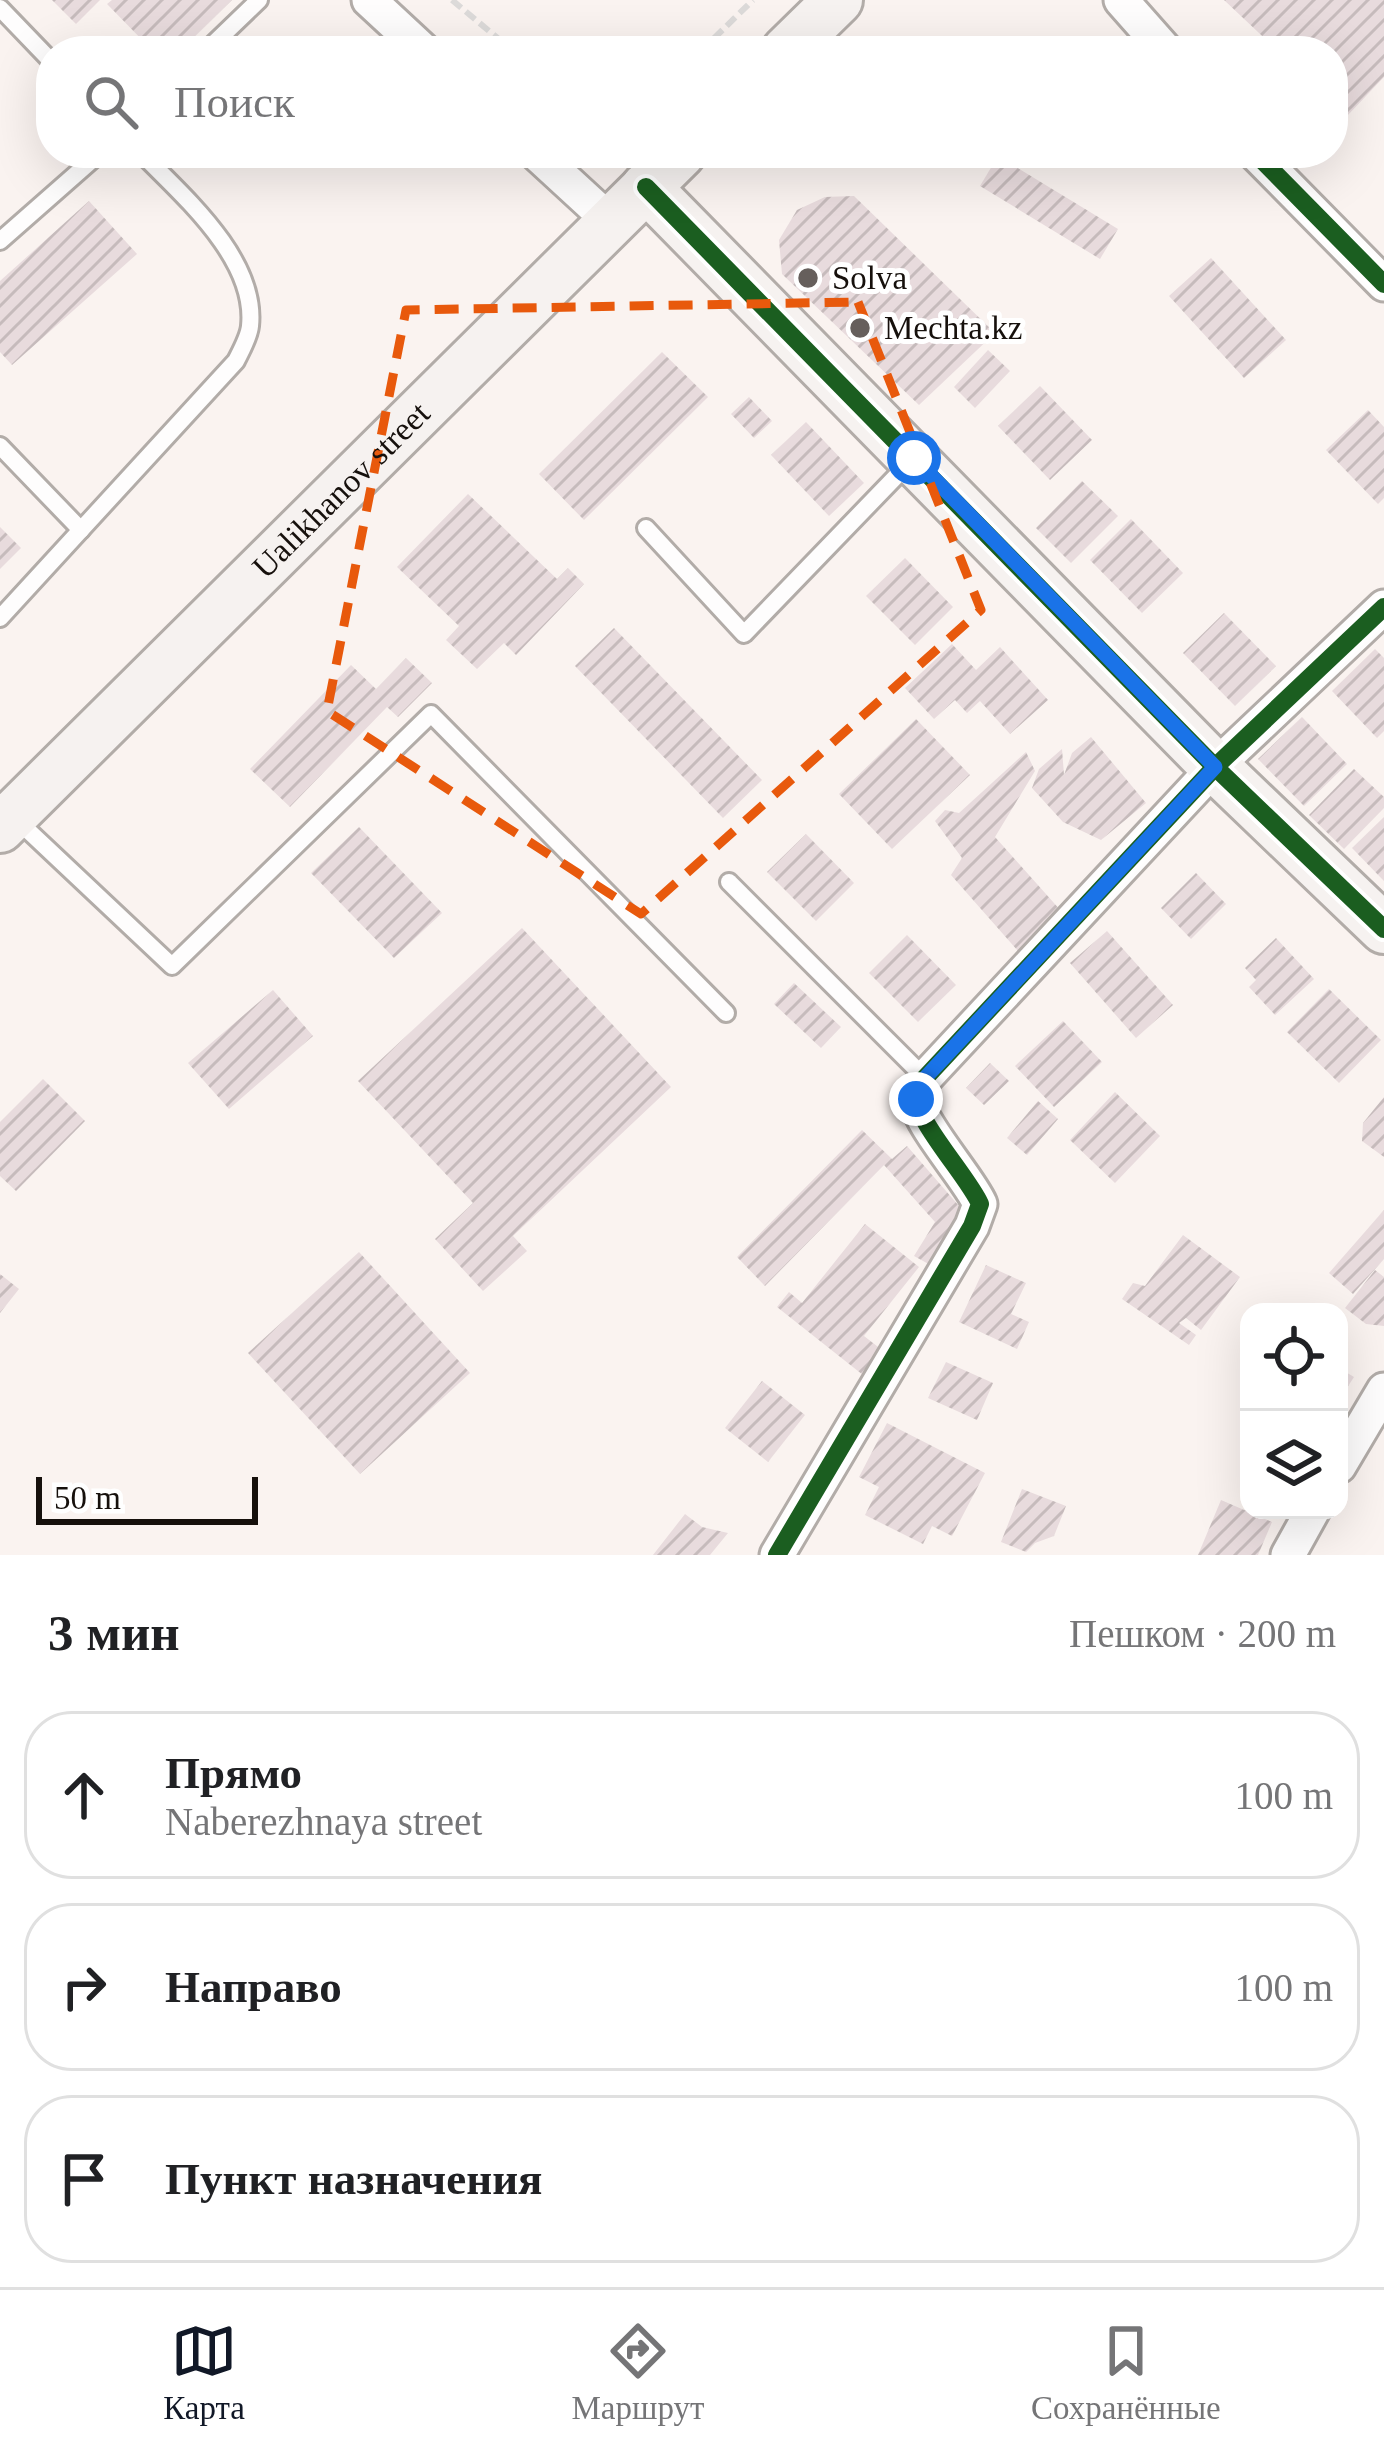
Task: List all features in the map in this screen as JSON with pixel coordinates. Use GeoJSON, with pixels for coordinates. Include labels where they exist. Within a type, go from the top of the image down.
{"type":"FeatureCollection","features":[{"type":"Feature","properties":{"kind":"street"},"geometry":{"type":"LineString","coordinates":[[369,0],[408,36]]}},
{"type":"Feature","properties":{"kind":"street"},"geometry":{"type":"LineString","coordinates":[[801,36],[838,0]]}},
{"type":"Feature","properties":{"kind":"street"},"geometry":{"type":"LineString","coordinates":[[1121,0],[1153,36]]}},
{"type":"Feature","properties":{"kind":"street"},"geometry":{"type":"LineString","coordinates":[[552,168],[611,222]]}},
{"type":"Feature","properties":{"kind":"street","name":"Ualikhanov street"},"geometry":{"type":"LineString","coordinates":[[6,822],[666,168]]}},
{"type":"Feature","properties":{"kind":"street"},"geometry":{"type":"LineString","coordinates":[[1270,168],[1384,284]]}},
{"type":"Feature","properties":{"kind":"street"},"geometry":{"type":"LineString","coordinates":[[646,187],[1215,767],[1384,929]]}},
{"type":"Feature","properties":{"kind":"street"},"geometry":{"type":"LineString","coordinates":[[777,1555],[972,1226],[980,1204],[971,1183],[922,1115],[916,1099],[925,1078],[1215,767],[1384,608]]}},
{"type":"Feature","properties":{"kind":"street"},"geometry":{"type":"LineString","coordinates":[[1348,1451],[1384,1390]]}},
{"type":"Feature","properties":{"kind":"street"},"geometry":{"type":"LineString","coordinates":[[1288,1555],[1308,1519]]}},
{"type":"Feature","properties":{"kind":"lane"},"geometry":{"type":"LineString","coordinates":[[222,36],[259,0]]}},
{"type":"Feature","properties":{"kind":"lane"},"geometry":{"type":"LineString","coordinates":[[0,8],[36,45]]}},
{"type":"Feature","properties":{"kind":"lane"},"geometry":{"type":"LineString","coordinates":[[0,241],[83,168]]}},
{"type":"Feature","properties":{"kind":"lane"},"geometry":{"type":"LineString","coordinates":[[0,618],[236,362],[250,326],[242,277],[212,226],[156,168]]}},
{"type":"Feature","properties":{"kind":"lane"},"geometry":{"type":"LineString","coordinates":[[0,446],[81,530]]}},
{"type":"Feature","properties":{"kind":"lane"},"geometry":{"type":"LineString","coordinates":[[646,528],[744,634],[914,458]]}},
{"type":"Feature","properties":{"kind":"lane"},"geometry":{"type":"LineString","coordinates":[[6,822],[172,966],[431,714],[726,1013]]}},
{"type":"Feature","properties":{"kind":"lane"},"geometry":{"type":"LineString","coordinates":[[729,882],[925,1078]]}},
{"type":"Feature","properties":{"kind":"path"},"geometry":{"type":"LineString","coordinates":[[452,0],[495,36]]}},
{"type":"Feature","properties":{"kind":"path"},"geometry":{"type":"LineString","coordinates":[[716,36],[753,0]]}},
{"type":"Feature","properties":{"kind":"highlighted area"},"geometry":{"type":"Polygon","coordinates":[[[858,302],[981,610],[641,914],[327,711],[406,310],[858,302]]]}},
{"type":"Feature","properties":{"kind":"building"},"geometry":{"type":"Polygon","coordinates":[[[52,0],[100,0],[76,24],[52,0]]]}},
{"type":"Feature","properties":{"kind":"building"},"geometry":{"type":"Polygon","coordinates":[[[112,0],[232,0],[195,36],[138,36],[107,4],[112,0]]]}},
{"type":"Feature","properties":{"kind":"building"},"geometry":{"type":"Polygon","coordinates":[[[1224,0],[1384,0],[1384,77],[1348,115],[1348,36],[1262,36],[1224,0]]]}},
{"type":"Feature","properties":{"kind":"building"},"geometry":{"type":"Polygon","coordinates":[[[991,168],[1018,168],[1118,229],[1100,259],[980,186],[991,168]]]}},
{"type":"Feature","properties":{"kind":"building"},"geometry":{"type":"Polygon","coordinates":[[[854,196],[995,333],[919,405],[782,274],[779,240],[797,210],[825,197],[854,196]]]}},
{"type":"Feature","properties":{"kind":"building"},"geometry":{"type":"Polygon","coordinates":[[[89,201],[137,254],[12,365],[0,352],[0,281],[89,201]]]}},
{"type":"Feature","properties":{"kind":"building"},"geometry":{"type":"Polygon","coordinates":[[[1211,258],[1286,340],[1244,378],[1169,296],[1211,258]]]}},
{"type":"Feature","properties":{"kind":"building"},"geometry":{"type":"Polygon","coordinates":[[[988,350],[1010,371],[975,408],[954,387],[988,350]]]}},
{"type":"Feature","properties":{"kind":"building"},"geometry":{"type":"Polygon","coordinates":[[[662,352],[708,397],[584,520],[539,474],[662,352]]]}},
{"type":"Feature","properties":{"kind":"building"},"geometry":{"type":"Polygon","coordinates":[[[1040,386],[1092,440],[1050,480],[998,426],[1040,386]]]}},
{"type":"Feature","properties":{"kind":"building"},"geometry":{"type":"Polygon","coordinates":[[[749,397],[772,421],[754,438],[731,414],[749,397]]]}},
{"type":"Feature","properties":{"kind":"building"},"geometry":{"type":"Polygon","coordinates":[[[1368,410],[1384,427],[1384,498],[1378,504],[1326,450],[1368,410]]]}},
{"type":"Feature","properties":{"kind":"building"},"geometry":{"type":"Polygon","coordinates":[[[806,422],[864,483],[829,516],[771,455],[806,422]]]}},
{"type":"Feature","properties":{"kind":"building"},"geometry":{"type":"Polygon","coordinates":[[[1082,481],[1118,516],[1071,563],[1036,528],[1082,481]]]}},
{"type":"Feature","properties":{"kind":"building"},"geometry":{"type":"Polygon","coordinates":[[[468,494],[557,579],[568,568],[584,584],[516,655],[504,643],[477,669],[446,640],[459,626],[397,567],[468,494]]]}},
{"type":"Feature","properties":{"kind":"building"},"geometry":{"type":"Polygon","coordinates":[[[1131,519],[1183,573],[1142,613],[1090,560],[1131,519]]]}},
{"type":"Feature","properties":{"kind":"building"},"geometry":{"type":"Polygon","coordinates":[[[0,527],[21,548],[0,569],[0,527]]]}},
{"type":"Feature","properties":{"kind":"building"},"geometry":{"type":"Polygon","coordinates":[[[905,558],[953,607],[915,645],[866,596],[905,558]]]}},
{"type":"Feature","properties":{"kind":"building"},"geometry":{"type":"Polygon","coordinates":[[[1224,613],[1276,666],[1235,706],[1183,653],[1224,613]]]}},
{"type":"Feature","properties":{"kind":"building"},"geometry":{"type":"Polygon","coordinates":[[[614,628],[762,780],[723,818],[575,666],[614,628]]]}},
{"type":"Feature","properties":{"kind":"building"},"geometry":{"type":"Polygon","coordinates":[[[952,644],[976,670],[1000,647],[1048,700],[1010,734],[980,701],[967,713],[955,700],[934,719],[905,688],[952,644]]]}},
{"type":"Feature","properties":{"kind":"building"},"geometry":{"type":"Polygon","coordinates":[[[1375,649],[1384,658],[1384,731],[1377,738],[1332,691],[1375,649]]]}},
{"type":"Feature","properties":{"kind":"building"},"geometry":{"type":"Polygon","coordinates":[[[406,658],[432,683],[398,717],[387,707],[290,807],[250,769],[351,665],[376,689],[406,658]]]}},
{"type":"Feature","properties":{"kind":"building"},"geometry":{"type":"Polygon","coordinates":[[[1302,717],[1347,764],[1304,806],[1258,759],[1302,717]]]}},
{"type":"Feature","properties":{"kind":"building"},"geometry":{"type":"Polygon","coordinates":[[[916,719],[970,775],[892,849],[839,794],[916,719]]]}},
{"type":"Feature","properties":{"kind":"building"},"geometry":{"type":"Polygon","coordinates":[[[1091,737],[1146,803],[1101,840],[1063,822],[1032,788],[1039,769],[1062,749],[1064,775],[1072,753],[1091,737]]]}},
{"type":"Feature","properties":{"kind":"building"},"geometry":{"type":"Polygon","coordinates":[[[1026,752],[1035,771],[995,837],[1062,912],[1018,951],[951,875],[962,858],[935,821],[945,810],[959,813],[1026,752]]]}},
{"type":"Feature","properties":{"kind":"building"},"geometry":{"type":"Polygon","coordinates":[[[1354,769],[1384,797],[1384,808],[1344,849],[1309,815],[1354,769]]]}},
{"type":"Feature","properties":{"kind":"building"},"geometry":{"type":"Polygon","coordinates":[[[1384,817],[1384,881],[1352,848],[1384,817]]]}},
{"type":"Feature","properties":{"kind":"building"},"geometry":{"type":"Polygon","coordinates":[[[359,827],[442,913],[394,958],[311,873],[359,827]]]}},
{"type":"Feature","properties":{"kind":"building"},"geometry":{"type":"Polygon","coordinates":[[[806,834],[854,883],[816,921],[767,872],[806,834]]]}},
{"type":"Feature","properties":{"kind":"building"},"geometry":{"type":"Polygon","coordinates":[[[1196,873],[1226,904],[1191,939],[1161,908],[1196,873]]]}},
{"type":"Feature","properties":{"kind":"building"},"geometry":{"type":"Polygon","coordinates":[[[522,928],[671,1087],[513,1236],[527,1251],[483,1291],[435,1239],[473,1203],[358,1081],[522,928]]]}},
{"type":"Feature","properties":{"kind":"building"},"geometry":{"type":"Polygon","coordinates":[[[1107,931],[1173,1005],[1136,1038],[1070,963],[1107,931]]]}},
{"type":"Feature","properties":{"kind":"building"},"geometry":{"type":"Polygon","coordinates":[[[907,935],[956,985],[918,1022],[869,973],[907,935]]]}},
{"type":"Feature","properties":{"kind":"building"},"geometry":{"type":"Polygon","coordinates":[[[1276,938],[1314,979],[1275,1015],[1249,987],[1256,980],[1245,968],[1276,938]]]}},
{"type":"Feature","properties":{"kind":"building"},"geometry":{"type":"Polygon","coordinates":[[[794,983],[841,1027],[821,1048],[774,1004],[794,983]]]}},
{"type":"Feature","properties":{"kind":"building"},"geometry":{"type":"Polygon","coordinates":[[[1329,989],[1381,1040],[1339,1083],[1287,1032],[1329,989]]]}},
{"type":"Feature","properties":{"kind":"building"},"geometry":{"type":"Polygon","coordinates":[[[273,990],[313,1036],[229,1109],[188,1063],[273,990]]]}},
{"type":"Feature","properties":{"kind":"building"},"geometry":{"type":"Polygon","coordinates":[[[1063,1021],[1102,1062],[1054,1107],[1015,1066],[1063,1021]]]}},
{"type":"Feature","properties":{"kind":"building"},"geometry":{"type":"Polygon","coordinates":[[[990,1063],[1009,1081],[984,1105],[966,1088],[990,1063]]]}},
{"type":"Feature","properties":{"kind":"building"},"geometry":{"type":"Polygon","coordinates":[[[43,1079],[85,1121],[16,1191],[0,1176],[0,1122],[43,1079]]]}},
{"type":"Feature","properties":{"kind":"building"},"geometry":{"type":"Polygon","coordinates":[[[1115,1092],[1160,1136],[1115,1183],[1070,1140],[1115,1092]]]}},
{"type":"Feature","properties":{"kind":"building"},"geometry":{"type":"Polygon","coordinates":[[[1384,1097],[1384,1157],[1362,1141],[1363,1123],[1384,1097]]]}},
{"type":"Feature","properties":{"kind":"building"},"geometry":{"type":"Polygon","coordinates":[[[1038,1101],[1058,1119],[1027,1155],[1007,1138],[1038,1101]]]}},
{"type":"Feature","properties":{"kind":"building"},"geometry":{"type":"Polygon","coordinates":[[[862,1130],[892,1159],[907,1146],[966,1214],[934,1267],[914,1256],[935,1222],[884,1165],[765,1286],[737,1257],[862,1130]]]}},
{"type":"Feature","properties":{"kind":"building"},"geometry":{"type":"Polygon","coordinates":[[[1384,1210],[1384,1259],[1353,1294],[1329,1273],[1384,1210]]]}},
{"type":"Feature","properties":{"kind":"building"},"geometry":{"type":"Polygon","coordinates":[[[865,1224],[919,1267],[864,1336],[882,1350],[863,1375],[777,1307],[789,1292],[802,1303],[865,1224]]]}},
{"type":"Feature","properties":{"kind":"building"},"geometry":{"type":"Polygon","coordinates":[[[1183,1235],[1240,1277],[1201,1330],[1186,1318],[1179,1323],[1196,1335],[1189,1345],[1122,1299],[1133,1283],[1145,1286],[1183,1235]]]}},
{"type":"Feature","properties":{"kind":"building"},"geometry":{"type":"Polygon","coordinates":[[[359,1252],[470,1373],[360,1474],[248,1353],[359,1252]]]}},
{"type":"Feature","properties":{"kind":"building"},"geometry":{"type":"Polygon","coordinates":[[[986,1265],[1026,1283],[1011,1314],[1029,1322],[1017,1349],[959,1322],[986,1265]]]}},
{"type":"Feature","properties":{"kind":"building"},"geometry":{"type":"Polygon","coordinates":[[[1375,1270],[1384,1277],[1384,1326],[1366,1324],[1348,1310],[1375,1270]]]}},
{"type":"Feature","properties":{"kind":"building"},"geometry":{"type":"Polygon","coordinates":[[[0,1274],[19,1289],[0,1313],[0,1274]]]}},
{"type":"Feature","properties":{"kind":"building"},"geometry":{"type":"Polygon","coordinates":[[[946,1362],[993,1383],[977,1420],[928,1398],[946,1362]]]}},
{"type":"Feature","properties":{"kind":"building"},"geometry":{"type":"Polygon","coordinates":[[[762,1381],[805,1415],[768,1462],[725,1428],[762,1381]]]}},
{"type":"Feature","properties":{"kind":"building"},"geometry":{"type":"Polygon","coordinates":[[[887,1423],[985,1473],[952,1536],[932,1526],[923,1544],[865,1515],[879,1487],[859,1477],[887,1423]]]}},
{"type":"Feature","properties":{"kind":"building"},"geometry":{"type":"Polygon","coordinates":[[[1022,1489],[1066,1506],[1054,1536],[1026,1552],[1001,1542],[1022,1489]]]}},
{"type":"Feature","properties":{"kind":"building"},"geometry":{"type":"Polygon","coordinates":[[[1221,1500],[1240,1508],[1240,1519],[1272,1522],[1258,1555],[1198,1555],[1221,1500]]]}},
{"type":"Feature","properties":{"kind":"building"},"geometry":{"type":"Polygon","coordinates":[[[685,1514],[702,1527],[728,1533],[710,1555],[653,1555],[685,1514]]]}},
{"type":"Feature","properties":{"kind":"cycle path"},"geometry":{"type":"LineString","coordinates":[[1270,168],[1384,284]]}},
{"type":"Feature","properties":{"kind":"cycle path"},"geometry":{"type":"LineString","coordinates":[[646,187],[1215,767],[1384,929]]}},
{"type":"Feature","properties":{"kind":"cycle path"},"geometry":{"type":"LineString","coordinates":[[777,1555],[972,1226],[980,1204],[918,1106],[925,1078],[1215,767],[1384,607]]}},
{"type":"Feature","properties":{"kind":"place","name":"Solva"},"geometry":{"type":"Point","coordinates":[808,278]}},
{"type":"Feature","properties":{"kind":"place","name":"Mechta.kz"},"geometry":{"type":"Point","coordinates":[860,328]}},
{"type":"Feature","properties":{"kind":"route"},"geometry":{"type":"LineString","coordinates":[[914,458],[1215,767],[925,1078],[916,1099]]}}]}
